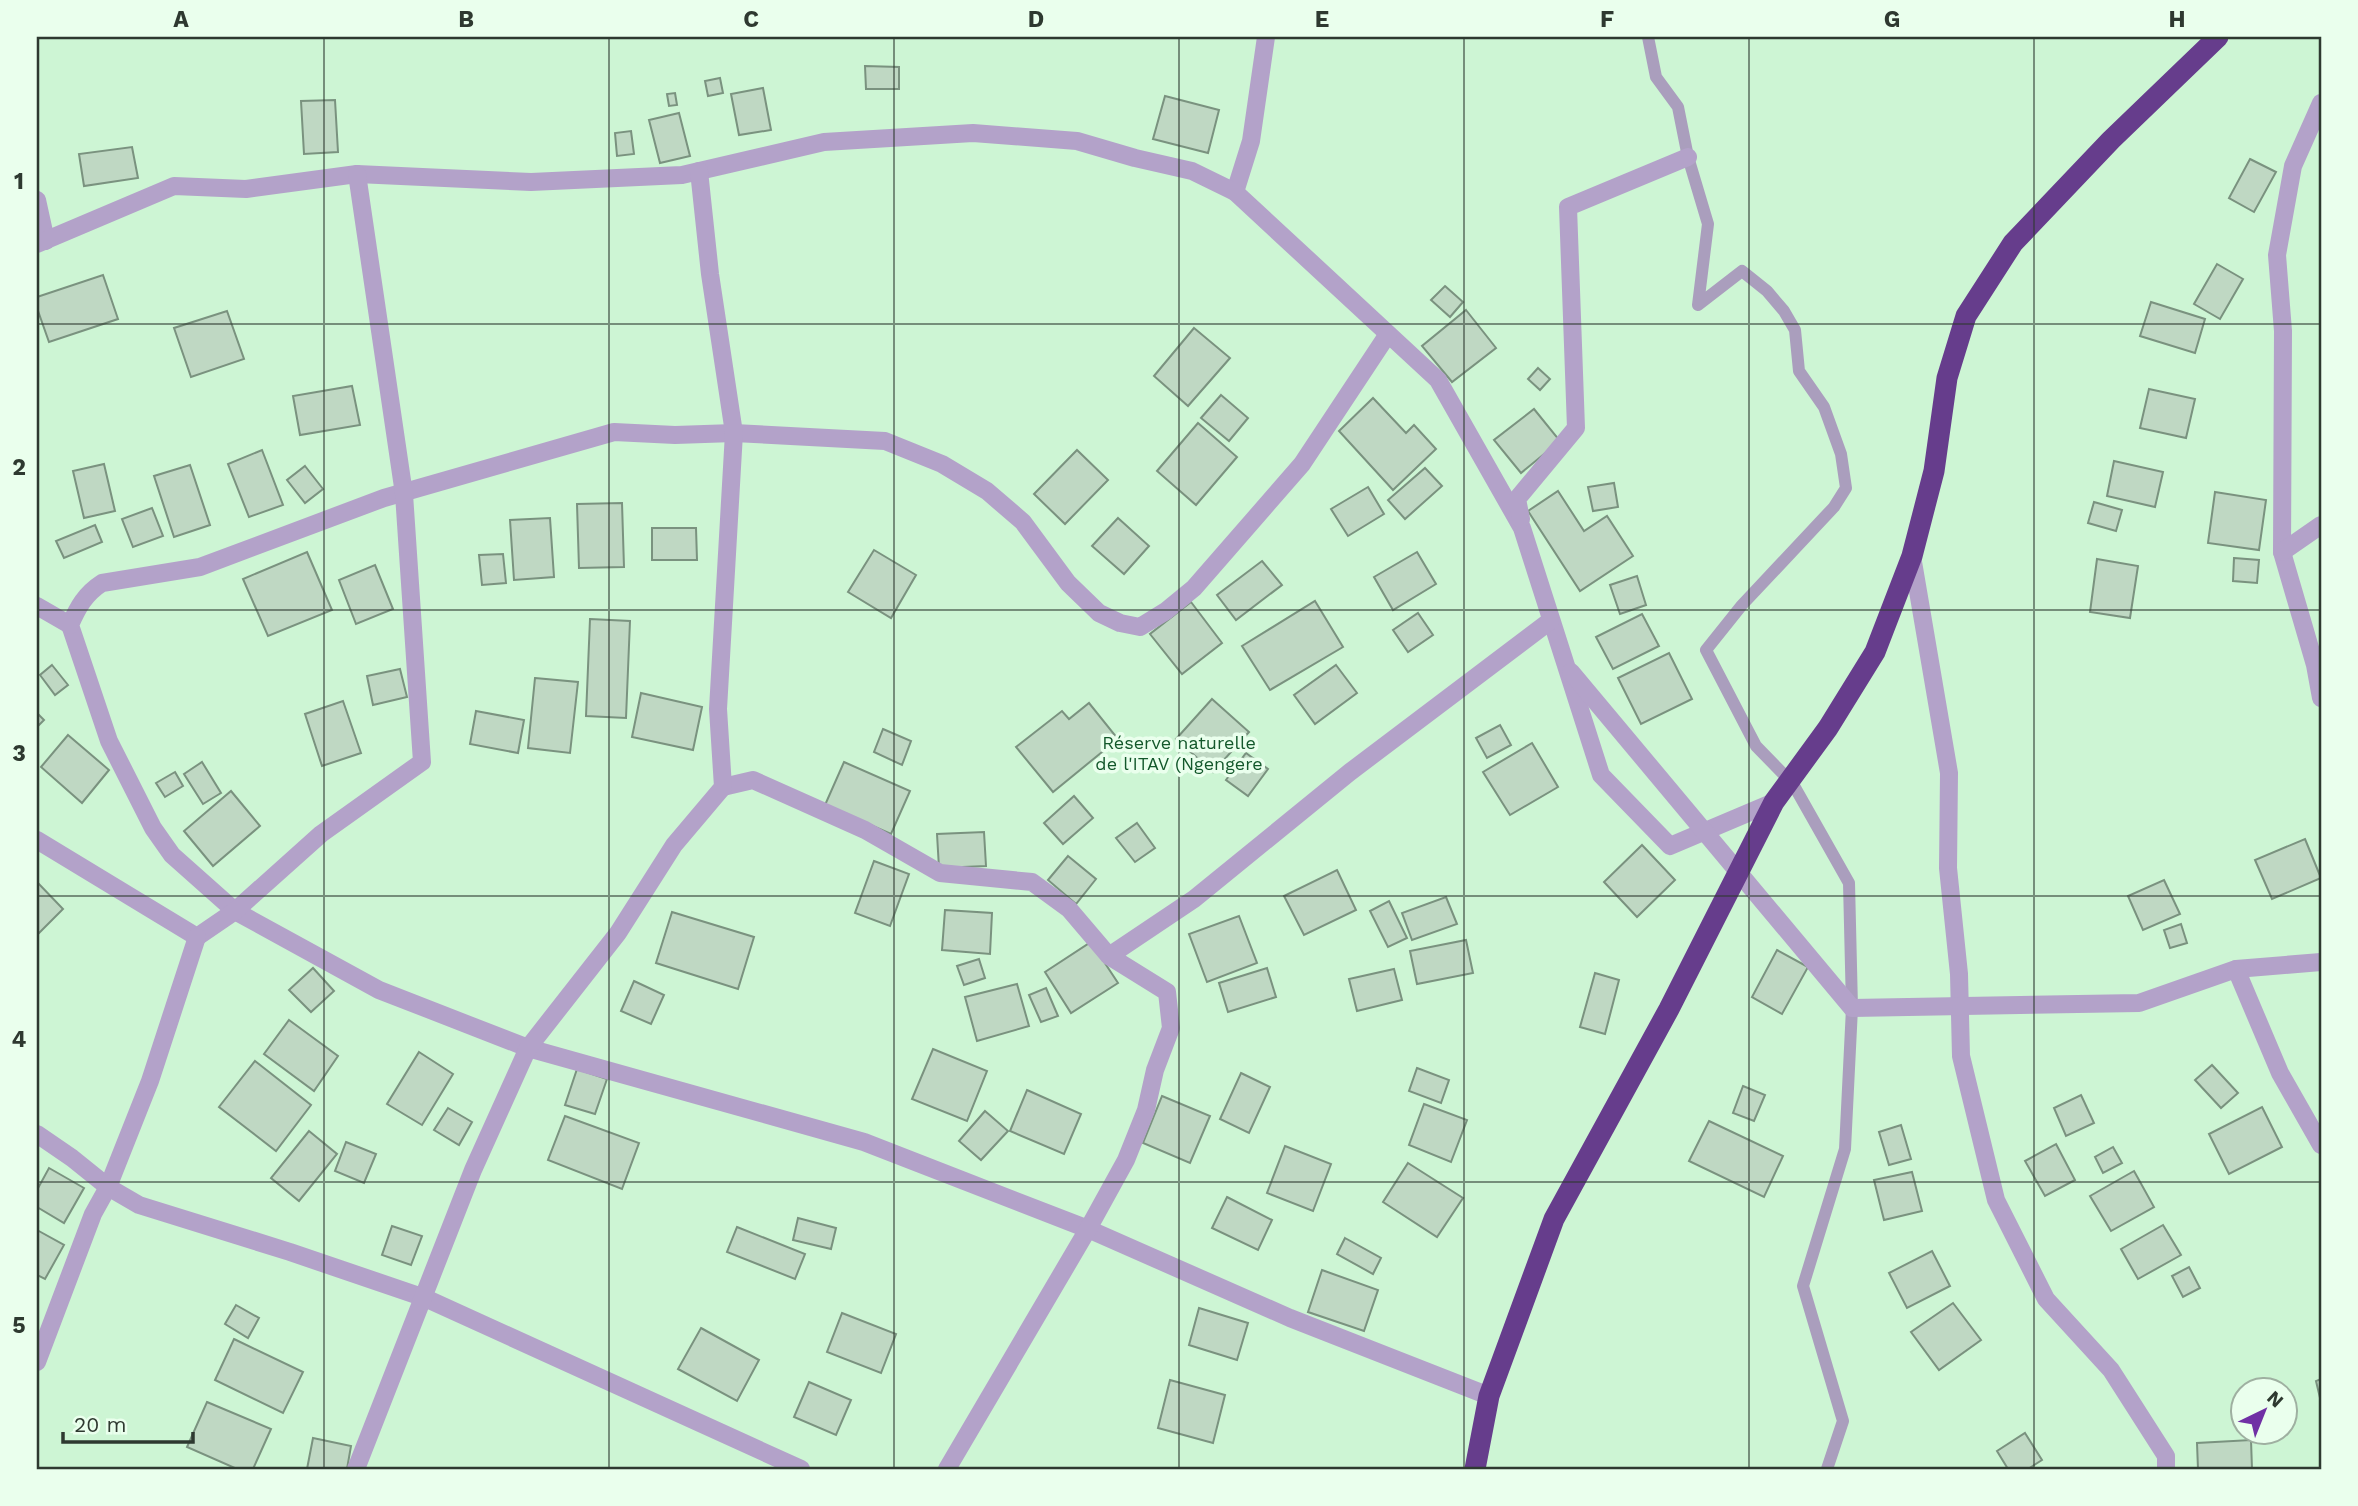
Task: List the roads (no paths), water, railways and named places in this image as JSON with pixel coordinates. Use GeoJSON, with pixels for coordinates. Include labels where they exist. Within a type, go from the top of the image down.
{"type":"FeatureCollection","features":[{"type":"Feature","properties":{"kind":"highway"},"geometry":{"type":"LineString","coordinates":[[1475,1469],[1489,1396],[1554,1219],[1669,1009],[1774,802],[1828,728],[1875,652],[1912,556],[1934,471],[1947,378],[1966,316],[2013,243],[2111,139],[2218,37]]}},
{"type":"Feature","properties":{"kind":"street"},"geometry":{"type":"LineString","coordinates":[[1236,192],[1251,141],[1266,37]]}},
{"type":"Feature","properties":{"kind":"street"},"geometry":{"type":"LineString","coordinates":[[2321,103],[2293,166],[2277,255],[2283,331],[2282,552],[2315,665],[2321,698]]}},
{"type":"Feature","properties":{"kind":"street"},"geometry":{"type":"LineString","coordinates":[[37,200],[41,243],[174,186],[246,189],[357,174],[531,182],[682,175],[824,142],[974,133],[1077,141],[1192,171],[1236,192],[1438,380],[1522,528],[1601,775],[1670,846],[1774,802]]}},
{"type":"Feature","properties":{"kind":"street"},"geometry":{"type":"LineString","coordinates":[[1688,157],[1568,207],[1576,428],[1517,499],[1549,650],[1563,662],[1852,1008],[2139,1003],[2236,969],[2321,962]]}},
{"type":"Feature","properties":{"kind":"street"},"geometry":{"type":"LineString","coordinates":[[699,171],[710,274],[734,433],[718,709],[723,787]]}},
{"type":"Feature","properties":{"kind":"street"},"geometry":{"type":"LineString","coordinates":[[37,1362],[93,1214],[108,1187],[150,1081],[197,937],[235,911],[321,834],[422,762],[404,494],[357,174]]}},
{"type":"Feature","properties":{"kind":"street"},"geometry":{"type":"LineString","coordinates":[[70,625],[89,591],[102,583],[200,567],[384,498],[614,432],[675,435],[734,433],[885,442],[942,464],[987,491],[1023,522],[1068,583],[1099,613],[1120,623],[1140,627],[1166,611],[1194,588],[1302,464],[1388,334]]}},
{"type":"Feature","properties":{"kind":"street"},"geometry":{"type":"LineString","coordinates":[[2282,552],[2321,525]]}},
{"type":"Feature","properties":{"kind":"street"},"geometry":{"type":"LineString","coordinates":[[1912,556],[1949,773],[1948,868],[1959,974],[1961,1056],[1996,1200],[2046,1298],[2110,1370],[2166,1456],[2166,1469]]}},
{"type":"Feature","properties":{"kind":"street"},"geometry":{"type":"LineString","coordinates":[[37,606],[70,625],[109,741],[153,828],[172,855],[235,911],[379,990],[528,1048],[864,1142],[1088,1229],[1290,1318],[1489,1396]]}},
{"type":"Feature","properties":{"kind":"street"},"geometry":{"type":"LineString","coordinates":[[1109,956],[1194,899],[1350,772],[1550,621]]}},
{"type":"Feature","properties":{"kind":"street"},"geometry":{"type":"LineString","coordinates":[[356,1469],[473,1170],[528,1048],[618,933],[674,845],[723,787],[753,780],[865,830],[940,873],[1032,882],[1069,909],[1109,956],[1167,992],[1171,1028],[1155,1070],[1146,1110],[1126,1160],[947,1469]]}},
{"type":"Feature","properties":{"kind":"street"},"geometry":{"type":"LineString","coordinates":[[37,840],[197,937]]}},
{"type":"Feature","properties":{"kind":"street"},"geometry":{"type":"LineString","coordinates":[[2236,969],[2280,1073],[2321,1145]]}},
{"type":"Feature","properties":{"kind":"street"},"geometry":{"type":"LineString","coordinates":[[37,1134],[108,1187],[139,1205],[425,1298],[801,1469]]}},
{"type":"Feature","properties":{"kind":"waterway"},"geometry":{"type":"LineString","coordinates":[[1648,37],[1656,77],[1678,107],[1688,157],[1708,224],[1698,305],[1742,271],[1767,291],[1784,311],[1795,330],[1799,371],[1824,407],[1841,454],[1846,488],[1834,507],[1742,605],[1706,650],[1756,746],[1793,784],[1849,883],[1852,1008],[1845,1149],[1803,1286],[1843,1421],[1827,1469]]}},
{"type":"Feature","properties":{"kind":"park label","name":"Réserve naturelle de l'ITAV (Ngengere"},"geometry":{"type":"Point","coordinates":[1179,753]}}]}
